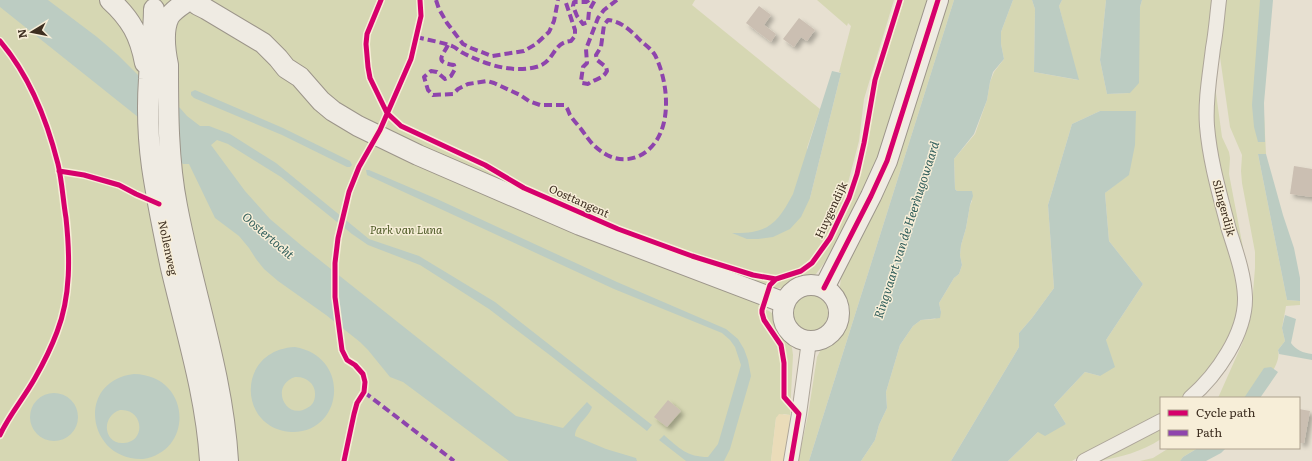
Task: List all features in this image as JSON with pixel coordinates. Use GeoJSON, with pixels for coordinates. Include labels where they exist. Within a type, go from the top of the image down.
{"type":"FeatureCollection","features":[{"type":"Feature","properties":{"kind":"main road"},"geometry":{"type":"LineString","coordinates":[[110,0],[126,17],[137,34],[142,46],[149,79]]}},
{"type":"Feature","properties":{"kind":"main road","name":"Oosttangent"},"geometry":{"type":"LineString","coordinates":[[217,0],[248,18],[264,29],[277,41],[294,64],[300,77]]}},
{"type":"Feature","properties":{"kind":"main road"},"geometry":{"type":"LineString","coordinates":[[824,288],[871,196],[886,161],[938,0]]}},
{"type":"Feature","properties":{"kind":"main road","name":"Nollenweg"},"geometry":{"type":"LineString","coordinates":[[177,7],[149,79],[150,144],[154,179],[164,234],[200,390],[206,423],[210,461]]}},
{"type":"Feature","properties":{"kind":"main road","name":"Nollenweg"},"geometry":{"type":"LineString","coordinates":[[177,7],[172,51],[168,65],[170,160],[180,220],[220,392],[228,461]]}},
{"type":"Feature","properties":{"kind":"main road","name":"Oosttangent"},"geometry":{"type":"LineString","coordinates":[[177,7],[206,9],[259,40],[269,48],[286,68],[300,77],[321,101],[333,111],[358,126],[418,155],[580,226],[785,303]]}},
{"type":"Feature","properties":{"kind":"main road"},"geometry":{"type":"LineString","coordinates":[[817,285],[824,288],[831,293],[836,300],[838,317],[836,325],[825,337],[817,340],[809,340],[795,336],[790,331],[783,317],[785,303],[791,293],[801,286],[817,285]]}},
{"type":"Feature","properties":{"kind":"street","name":"Slingerdijk"},"geometry":{"type":"LineString","coordinates":[[1191,397],[1221,363],[1236,338],[1243,318],[1245,297],[1242,272],[1216,183],[1207,126],[1208,88],[1219,0]]}},
{"type":"Feature","properties":{"kind":"street"},"geometry":{"type":"LineString","coordinates":[[791,461],[809,340]]}},
{"type":"Feature","properties":{"kind":"street"},"geometry":{"type":"LineString","coordinates":[[1084,461],[1160,422]]}},
{"type":"Feature","properties":{"kind":"green space","name":"Park van Luna"},"geometry":{"type":"Polygon","coordinates":[[[0,0],[695,0],[692,5],[820,109],[807,148],[810,198],[851,26],[848,23],[847,26],[817,0],[894,0],[864,99],[859,141],[843,202],[829,233],[814,255],[802,267],[771,279],[766,286],[758,308],[764,309],[775,316],[782,333],[790,343],[793,355],[790,415],[784,414],[776,418],[771,461],[0,461],[0,0]]]}},
{"type":"Feature","properties":{"kind":"green space"},"geometry":{"type":"Polygon","coordinates":[[[904,0],[930,0],[885,146],[853,215],[825,262],[816,274],[811,278],[785,288],[775,288],[774,286],[780,280],[802,273],[818,262],[841,222],[853,193],[859,173],[877,84],[904,0]]]}},
{"type":"Feature","properties":{"kind":"green space"},"geometry":{"type":"Polygon","coordinates":[[[944,0],[954,0],[809,461],[798,461],[808,415],[817,357],[822,347],[837,333],[843,321],[843,307],[839,293],[841,278],[870,217],[944,0]]]}},
{"type":"Feature","properties":{"kind":"green space"},"geometry":{"type":"Polygon","coordinates":[[[1013,0],[1032,0],[1035,9],[1034,72],[1078,80],[1059,6],[1062,0],[1106,0],[1100,60],[1107,94],[1130,93],[1142,0],[1214,0],[1201,99],[1238,281],[1240,296],[1236,322],[1213,365],[1184,397],[1160,397],[1160,414],[1131,431],[1090,450],[1072,461],[1008,461],[1038,432],[1066,424],[1054,405],[1085,372],[1100,376],[1106,340],[1143,284],[1109,241],[1105,193],[1129,174],[1136,111],[1100,111],[1072,124],[1048,205],[1054,288],[1019,333],[1019,347],[951,461],[861,461],[875,440],[879,425],[887,408],[886,392],[900,345],[913,326],[921,320],[935,319],[941,312],[939,303],[954,278],[959,274],[962,265],[960,255],[961,245],[972,201],[968,191],[957,191],[955,189],[954,159],[975,134],[987,100],[990,82],[994,72],[1004,59],[1001,44],[1001,32],[1013,0]]]}},
{"type":"Feature","properties":{"kind":"green space"},"geometry":{"type":"Polygon","coordinates":[[[1226,0],[1268,0],[1262,75],[1266,154],[1258,154],[1287,300],[1300,301],[1300,305],[1286,306],[1282,328],[1285,341],[1278,350],[1277,362],[1274,369],[1254,397],[1218,397],[1242,344],[1251,317],[1255,268],[1255,252],[1242,183],[1242,155],[1230,127],[1219,50],[1226,0]]]}},
{"type":"Feature","properties":{"kind":"green space"},"geometry":{"type":"Polygon","coordinates":[[[1215,86],[1222,137],[1229,152],[1229,174],[1245,258],[1217,157],[1214,135],[1215,86]]]}},
{"type":"Feature","properties":{"kind":"green space"},"geometry":{"type":"Polygon","coordinates":[[[813,295],[823,300],[827,306],[827,320],[823,326],[817,330],[807,331],[797,326],[793,320],[792,310],[797,300],[803,296],[813,295]]]}},
{"type":"Feature","properties":{"kind":"green space"},"geometry":{"type":"Polygon","coordinates":[[[1160,428],[1160,440],[1154,444],[1115,458],[1099,461],[1160,428]]]}},
{"type":"Feature","properties":{"kind":"green space"},"geometry":{"type":"Polygon","coordinates":[[[1167,449],[1196,449],[1183,457],[1180,461],[1140,461],[1153,458],[1167,449]]]}},
{"type":"Feature","properties":{"kind":"sand"},"geometry":{"type":"Polygon","coordinates":[[[779,414],[790,415],[784,461],[771,461],[776,418],[779,414]]]}},
{"type":"Feature","properties":{"kind":"water","name":"Oostertocht"},"geometry":{"type":"Polygon","coordinates":[[[0,0],[48,0],[97,37],[138,75],[200,126],[209,126],[230,134],[276,163],[369,239],[419,256],[495,302],[652,425],[647,431],[489,309],[420,265],[368,245],[281,177],[228,144],[217,140],[211,145],[245,191],[270,219],[516,416],[563,428],[587,402],[592,407],[577,428],[575,436],[606,449],[636,458],[637,461],[509,461],[403,382],[390,377],[360,342],[326,315],[278,281],[264,269],[239,236],[215,218],[189,164],[183,164],[138,117],[0,7],[0,0]]]}},
{"type":"Feature","properties":{"kind":"water","name":"Ringvaart van de Heerhugowaard"},"geometry":{"type":"Polygon","coordinates":[[[954,0],[1013,0],[1001,32],[1001,44],[1004,59],[993,72],[987,100],[974,134],[954,159],[955,189],[957,191],[972,191],[973,196],[961,245],[960,255],[962,265],[959,274],[954,278],[939,303],[941,312],[940,318],[921,320],[913,326],[900,345],[886,392],[887,408],[879,425],[875,440],[861,461],[809,461],[954,0]]]}},
{"type":"Feature","properties":{"kind":"water"},"geometry":{"type":"Polygon","coordinates":[[[1032,0],[1062,0],[1059,6],[1079,80],[1034,72],[1035,9],[1032,0]]]}},
{"type":"Feature","properties":{"kind":"water"},"geometry":{"type":"Polygon","coordinates":[[[1106,0],[1142,0],[1140,7],[1139,83],[1130,93],[1107,94],[1100,60],[1106,0]]]}},
{"type":"Feature","properties":{"kind":"water"},"geometry":{"type":"Polygon","coordinates":[[[1260,0],[1273,0],[1264,103],[1265,142],[1258,142],[1254,127],[1252,105],[1260,0]]]}},
{"type":"Feature","properties":{"kind":"water"},"geometry":{"type":"Polygon","coordinates":[[[832,71],[841,73],[810,198],[801,217],[790,229],[773,237],[747,239],[732,233],[754,232],[763,229],[776,220],[782,213],[793,194],[832,71]]]}},
{"type":"Feature","properties":{"kind":"water"},"geometry":{"type":"Polygon","coordinates":[[[195,90],[283,128],[350,161],[352,165],[347,167],[282,135],[194,98],[191,95],[191,92],[195,90]]]}},
{"type":"Feature","properties":{"kind":"water"},"geometry":{"type":"Polygon","coordinates":[[[1100,111],[1136,111],[1135,145],[1129,175],[1105,193],[1109,241],[1143,284],[1106,340],[1115,367],[1100,376],[1085,372],[1054,405],[1066,424],[1045,436],[1038,432],[1008,461],[951,461],[1019,347],[1019,333],[1054,288],[1048,205],[1072,124],[1100,111]]]}},
{"type":"Feature","properties":{"kind":"water"},"geometry":{"type":"Polygon","coordinates":[[[1258,154],[1266,154],[1294,248],[1300,278],[1300,301],[1287,300],[1258,154]]]}},
{"type":"Feature","properties":{"kind":"water"},"geometry":{"type":"Polygon","coordinates":[[[366,170],[437,199],[617,282],[726,329],[738,339],[744,349],[751,376],[730,449],[724,461],[686,461],[659,440],[664,435],[684,451],[701,457],[708,457],[718,444],[741,365],[735,347],[722,333],[614,289],[367,175],[366,170]]]}},
{"type":"Feature","properties":{"kind":"water"},"geometry":{"type":"Polygon","coordinates":[[[1285,315],[1296,319],[1291,343],[1300,351],[1312,354],[1312,360],[1279,354],[1278,350],[1285,341],[1282,328],[1285,315]]]}},
{"type":"Feature","properties":{"kind":"water"},"geometry":{"type":"Polygon","coordinates":[[[295,347],[313,354],[326,365],[333,379],[334,394],[330,408],[322,421],[309,429],[292,432],[274,428],[261,418],[253,405],[251,390],[253,375],[262,361],[275,351],[295,347]],[[295,377],[287,381],[283,387],[282,394],[283,401],[287,406],[293,410],[299,411],[312,405],[315,391],[310,382],[299,377],[295,377]]]}},
{"type":"Feature","properties":{"kind":"water"},"geometry":{"type":"Polygon","coordinates":[[[1271,367],[1278,372],[1261,397],[1245,397],[1264,368],[1271,367]]]}},
{"type":"Feature","properties":{"kind":"water"},"geometry":{"type":"Polygon","coordinates":[[[134,374],[153,378],[167,387],[176,399],[179,414],[178,429],[172,442],[160,453],[143,459],[124,456],[110,448],[100,435],[95,420],[96,404],[103,391],[115,380],[134,374]],[[120,410],[109,418],[107,430],[112,440],[124,443],[131,441],[136,437],[139,431],[139,425],[134,414],[128,411],[120,410]]]}},
{"type":"Feature","properties":{"kind":"water"},"geometry":{"type":"Polygon","coordinates":[[[54,393],[63,395],[71,400],[76,408],[78,417],[76,426],[71,434],[63,439],[54,441],[45,439],[37,434],[32,426],[30,417],[32,408],[37,400],[45,395],[54,393]]]}},
{"type":"Feature","properties":{"kind":"water"},"geometry":{"type":"Polygon","coordinates":[[[1196,449],[1225,449],[1221,453],[1206,461],[1180,461],[1183,457],[1196,449]]]}},
{"type":"Feature","properties":{"kind":"building"},"geometry":{"type":"Polygon","coordinates":[[[759,6],[771,15],[764,25],[776,34],[771,42],[746,23],[759,6]]]}},
{"type":"Feature","properties":{"kind":"building"},"geometry":{"type":"Polygon","coordinates":[[[799,18],[815,30],[807,41],[801,37],[794,47],[783,39],[799,18]]]}},
{"type":"Feature","properties":{"kind":"building"},"geometry":{"type":"Polygon","coordinates":[[[1294,166],[1312,169],[1312,197],[1290,194],[1294,166]]]}},
{"type":"Feature","properties":{"kind":"building"},"geometry":{"type":"Polygon","coordinates":[[[668,400],[681,411],[667,427],[654,417],[668,400]]]}},
{"type":"Feature","properties":{"kind":"building"},"geometry":{"type":"Polygon","coordinates":[[[1300,409],[1310,411],[1304,443],[1300,443],[1300,409]]]}},
{"type":"Feature","properties":{"kind":"marked path"},"geometry":{"type":"LineString","coordinates":[[436,0],[447,23],[463,44],[492,56],[524,51],[536,44],[549,32],[554,21],[558,0]]}},
{"type":"Feature","properties":{"kind":"marked path"},"geometry":{"type":"LineString","coordinates":[[416,37],[452,46],[473,58],[491,65],[518,69],[536,67],[547,61],[560,45],[571,41],[575,36],[575,30],[565,0]]}},
{"type":"Feature","properties":{"kind":"marked path"},"geometry":{"type":"LineString","coordinates":[[589,0],[586,2],[574,2],[573,6],[577,16],[583,24],[588,22],[589,11],[595,0]]}},
{"type":"Feature","properties":{"kind":"marked path"},"geometry":{"type":"LineString","coordinates":[[448,45],[441,58],[442,61],[454,65],[455,69],[451,76],[445,79],[437,72],[431,71],[424,77],[428,90],[433,95],[453,94],[458,89],[468,84],[487,81],[494,83],[540,105],[564,105],[589,140],[598,149],[615,158],[635,158],[650,148],[658,137],[666,110],[664,81],[660,67],[653,52],[620,23],[608,20],[604,25],[601,47],[596,55],[597,60],[606,67],[607,71],[601,77],[588,84],[582,83],[581,81],[583,67],[587,63],[586,49],[598,18],[604,10],[617,0]]}},
{"type":"Feature","properties":{"kind":"marked path"},"geometry":{"type":"LineString","coordinates":[[364,392],[454,461]]}},
{"type":"Feature","properties":{"kind":"cycle path"},"geometry":{"type":"LineString","coordinates":[[381,0],[367,34],[366,44],[368,67],[370,78],[387,113],[401,126],[485,165],[524,188],[618,229],[692,256],[753,275],[776,279]]}},
{"type":"Feature","properties":{"kind":"cycle path"},"geometry":{"type":"LineString","coordinates":[[344,461],[354,414],[357,403],[364,392],[365,382],[363,374],[355,365],[347,360],[342,350],[335,297],[335,263],[338,238],[349,192],[359,167],[380,130],[411,59],[421,16],[420,0]]}},
{"type":"Feature","properties":{"kind":"cycle path","name":"Huygendijk"},"geometry":{"type":"LineString","coordinates":[[791,461],[799,414],[784,397],[784,363],[781,345],[764,320],[762,310],[770,285],[776,279],[801,271],[812,263],[830,238],[849,198],[857,174],[864,143],[875,80],[900,0]]}},
{"type":"Feature","properties":{"kind":"cycle path"},"geometry":{"type":"LineString","coordinates":[[824,288],[871,196],[887,161],[938,0]]}},
{"type":"Feature","properties":{"kind":"cycle path"},"geometry":{"type":"LineString","coordinates":[[0,41],[20,68],[28,83],[36,99],[54,147],[66,218],[69,261],[65,304],[55,338],[35,378],[0,435]]}},
{"type":"Feature","properties":{"kind":"cycle path"},"geometry":{"type":"LineString","coordinates":[[59,171],[84,175],[119,185],[159,204]]}}]}
